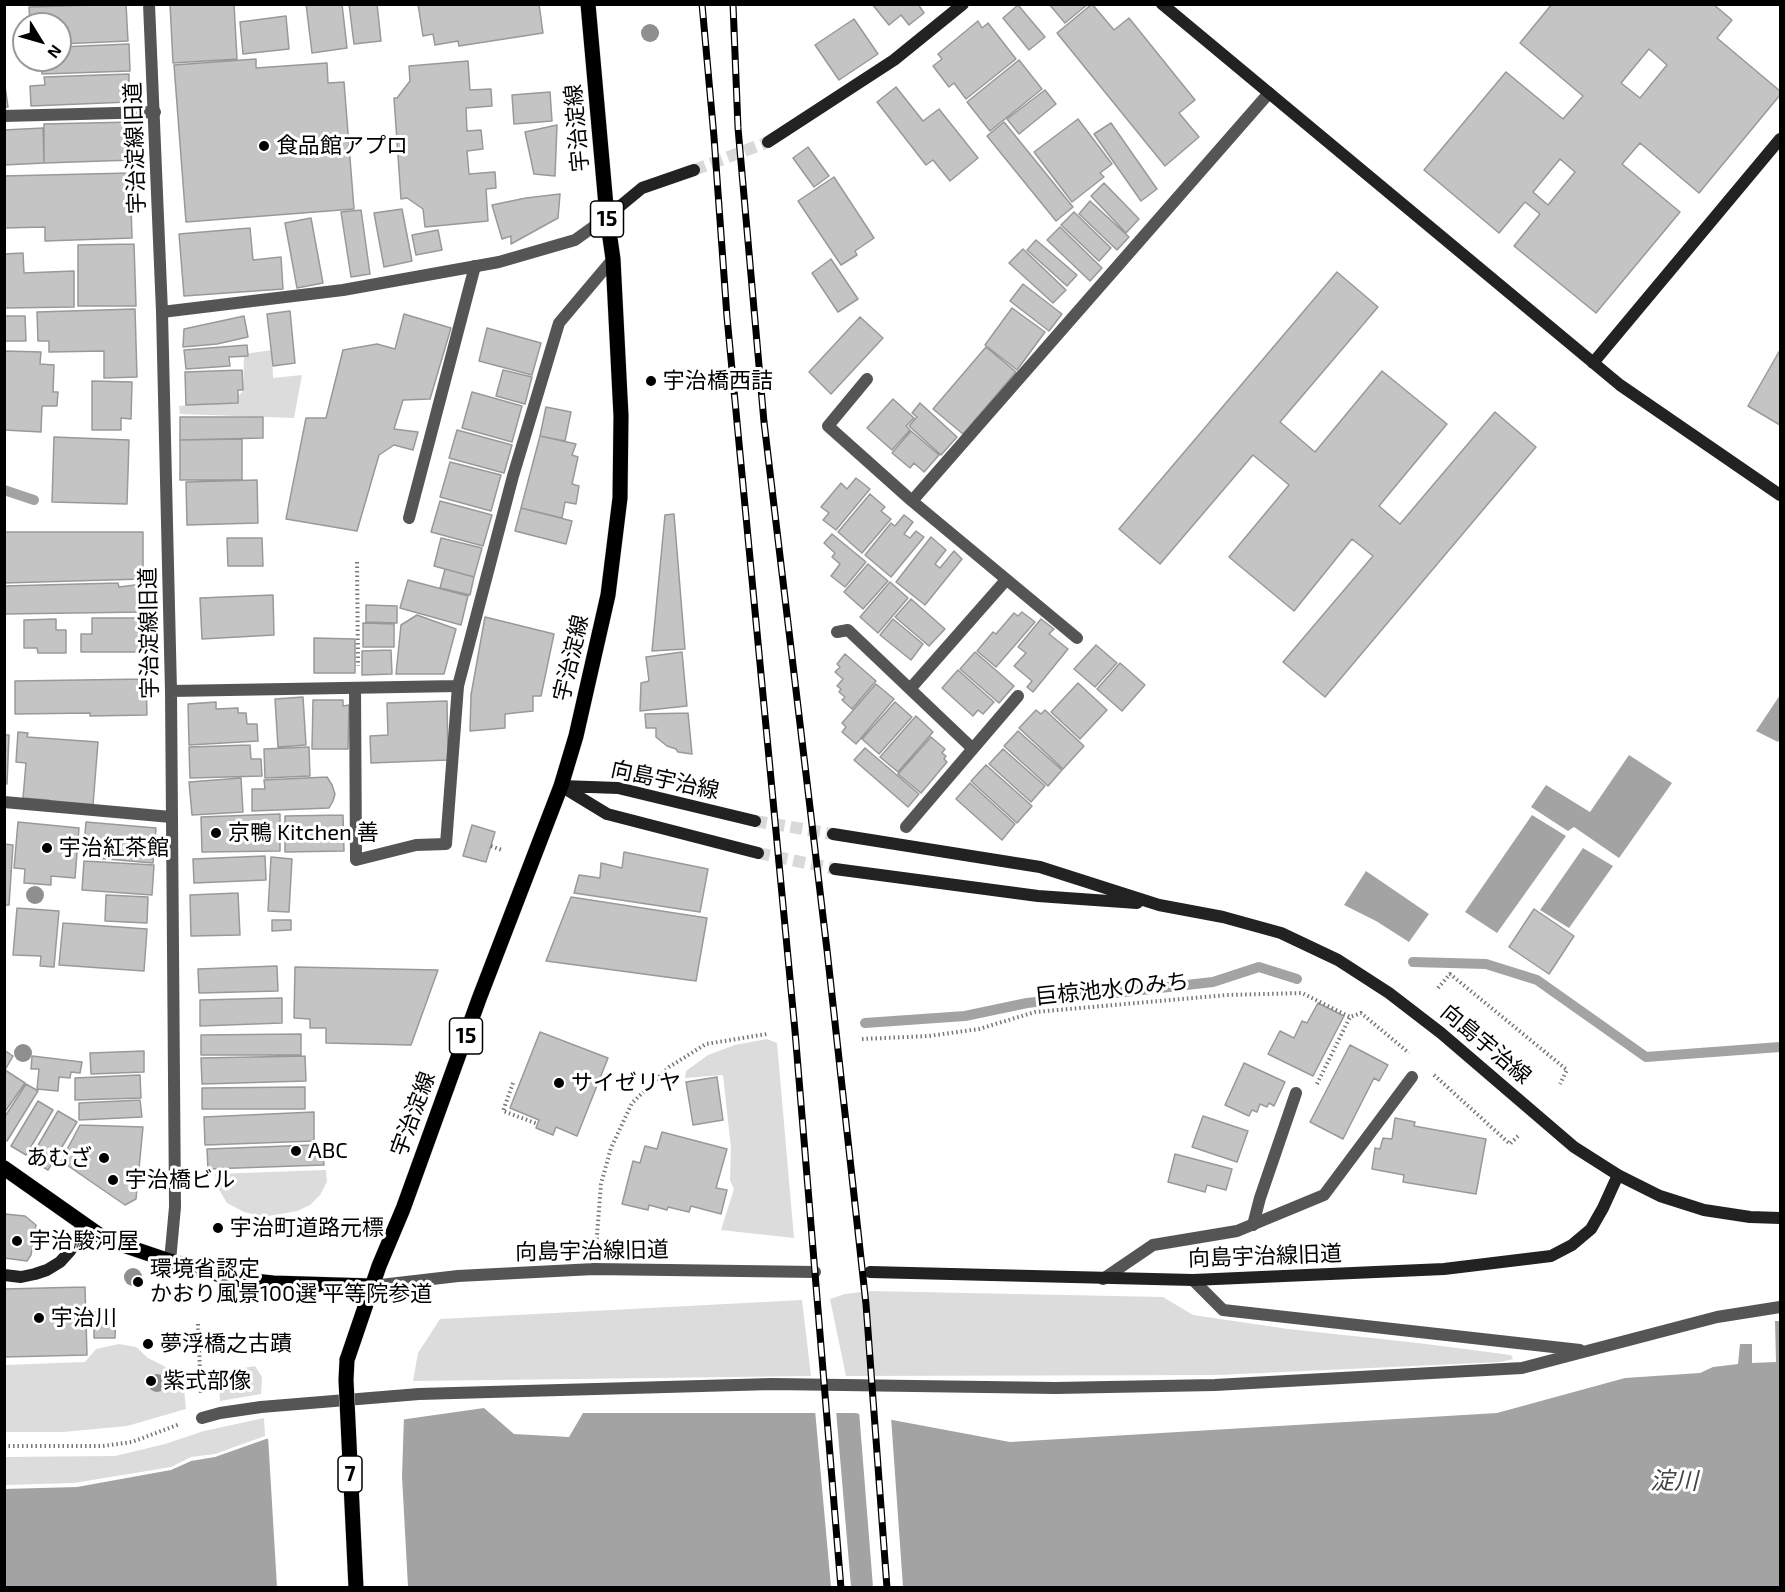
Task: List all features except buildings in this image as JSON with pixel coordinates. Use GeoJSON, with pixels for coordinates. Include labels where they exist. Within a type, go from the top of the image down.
{"type":"FeatureCollection","features":[{"type":"Feature","properties":{"kind":"main road","name":"宇治淀線"},"geometry":{"type":"LineString","coordinates":[[372,1287],[561,786],[576,736],[608,595],[620,498],[621,416],[613,259],[607,217],[588,4]]}},
{"type":"Feature","properties":{"kind":"main road"},"geometry":{"type":"LineString","coordinates":[[4,1168],[105,1239],[170,1261],[235,1278],[273,1283],[372,1287]]}},
{"type":"Feature","properties":{"kind":"main road","name":"7"},"geometry":{"type":"LineString","coordinates":[[356,1587],[347,1360],[372,1287]]}},
{"type":"Feature","properties":{"kind":"street","name":"宇治淀線旧道"},"geometry":{"type":"LineString","coordinates":[[149,4],[162,312],[171,691],[175,1207],[170,1261]]}},
{"type":"Feature","properties":{"kind":"street"},"geometry":{"type":"LineString","coordinates":[[768,142],[894,60],[963,4]]}},
{"type":"Feature","properties":{"kind":"street"},"geometry":{"type":"LineString","coordinates":[[1162,4],[1620,385],[1780,495]]}},
{"type":"Feature","properties":{"kind":"street"},"geometry":{"type":"LineString","coordinates":[[912,501],[1269,93]]}},
{"type":"Feature","properties":{"kind":"street"},"geometry":{"type":"LineString","coordinates":[[4,116],[155,112]]}},
{"type":"Feature","properties":{"kind":"street"},"geometry":{"type":"LineString","coordinates":[[1593,363],[1780,139]]}},
{"type":"Feature","properties":{"kind":"street"},"geometry":{"type":"LineString","coordinates":[[162,312],[343,290],[499,262],[575,240],[642,188],[694,170]]}},
{"type":"Feature","properties":{"kind":"street"},"geometry":{"type":"LineString","coordinates":[[356,688],[356,860],[416,846],[446,844],[458,686],[513,476],[559,323],[613,259]]}},
{"type":"Feature","properties":{"kind":"street"},"geometry":{"type":"LineString","coordinates":[[410,518],[476,266]]}},
{"type":"Feature","properties":{"kind":"street"},"geometry":{"type":"LineString","coordinates":[[867,379],[828,426],[912,501],[1077,638]]}},
{"type":"Feature","properties":{"kind":"street"},"geometry":{"type":"LineString","coordinates":[[910,689],[1006,580]]}},
{"type":"Feature","properties":{"kind":"street"},"geometry":{"type":"LineString","coordinates":[[837,632],[848,630],[972,748]]}},
{"type":"Feature","properties":{"kind":"street"},"geometry":{"type":"LineString","coordinates":[[171,691],[458,686]]}},
{"type":"Feature","properties":{"kind":"street"},"geometry":{"type":"LineString","coordinates":[[906,827],[1018,696]]}},
{"type":"Feature","properties":{"kind":"street","name":"向島宇治線"},"geometry":{"type":"LineString","coordinates":[[561,786],[618,788],[755,821]]}},
{"type":"Feature","properties":{"kind":"street","name":"向島宇治線"},"geometry":{"type":"LineString","coordinates":[[561,786],[607,814],[758,854]]}},
{"type":"Feature","properties":{"kind":"street"},"geometry":{"type":"LineString","coordinates":[[4,802],[171,817]]}},
{"type":"Feature","properties":{"kind":"street","name":"向島宇治線"},"geometry":{"type":"LineString","coordinates":[[833,834],[1040,867],[1159,904],[1223,917],[1281,933],[1338,960],[1389,993],[1441,1033],[1574,1147],[1618,1175],[1660,1196],[1704,1210],[1750,1217],[1780,1218]]}},
{"type":"Feature","properties":{"kind":"street","name":"向島宇治線"},"geometry":{"type":"LineString","coordinates":[[835,869],[1038,896],[1159,904]]}},
{"type":"Feature","properties":{"kind":"street"},"geometry":{"type":"LineString","coordinates":[[1102,1279],[1153,1245],[1237,1231],[1324,1195],[1412,1077]]}},
{"type":"Feature","properties":{"kind":"street"},"geometry":{"type":"LineString","coordinates":[[1253,1225],[1296,1093]]}},
{"type":"Feature","properties":{"kind":"street","name":"向島宇治線旧道"},"geometry":{"type":"LineString","coordinates":[[870,1272],[1193,1280],[1444,1269],[1551,1256],[1572,1245],[1591,1229],[1618,1175]]}},
{"type":"Feature","properties":{"kind":"street"},"geometry":{"type":"LineString","coordinates":[[4,1275],[21,1277],[35,1274],[60,1262],[80,1234],[81,1222]]}},
{"type":"Feature","properties":{"kind":"street","name":"向島宇治線旧道"},"geometry":{"type":"LineString","coordinates":[[372,1287],[458,1276],[594,1269],[814,1272]]}},
{"type":"Feature","properties":{"kind":"street"},"geometry":{"type":"LineString","coordinates":[[1193,1280],[1223,1310],[1588,1351]]}},
{"type":"Feature","properties":{"kind":"street"},"geometry":{"type":"LineString","coordinates":[[202,1418],[261,1407],[419,1394],[772,1384],[1044,1388],[1215,1385],[1522,1368],[1717,1317],[1780,1307]]}},
{"type":"Feature","properties":{"kind":"path"},"geometry":{"type":"LineString","coordinates":[[356,688],[358,674],[357,562]]}},
{"type":"Feature","properties":{"kind":"path"},"geometry":{"type":"LineString","coordinates":[[491,846],[502,850]]}},
{"type":"Feature","properties":{"kind":"path"},"geometry":{"type":"LineString","coordinates":[[1438,988],[1450,974],[1568,1071],[1560,1084]]}},
{"type":"Feature","properties":{"kind":"path","name":"巨椋池水のみち"},"geometry":{"type":"LineString","coordinates":[[862,1039],[929,1036],[979,1029],[1035,1012],[1227,995],[1302,993],[1350,1017]]}},
{"type":"Feature","properties":{"kind":"path"},"geometry":{"type":"LineString","coordinates":[[1296,1093],[1311,1095],[1350,1017],[1361,1014],[1510,1144],[1518,1137]]}},
{"type":"Feature","properties":{"kind":"path"},"geometry":{"type":"LineString","coordinates":[[594,1269],[601,1184],[610,1148],[632,1102],[669,1067],[706,1044],[766,1034]]}},
{"type":"Feature","properties":{"kind":"path"},"geometry":{"type":"LineString","coordinates":[[1412,1077],[1422,1065]]}},
{"type":"Feature","properties":{"kind":"path"},"geometry":{"type":"LineString","coordinates":[[513,1083],[503,1111],[538,1124]]}},
{"type":"Feature","properties":{"kind":"path"},"geometry":{"type":"LineString","coordinates":[[198,1324],[201,1386]]}},
{"type":"Feature","properties":{"kind":"path"},"geometry":{"type":"LineString","coordinates":[[4,1446],[112,1445],[132,1442],[202,1418]]}},
{"type":"Feature","properties":{"kind":"shaded area"},"geometry":{"type":"Polygon","coordinates":[[[272,350],[273,378],[302,375],[294,418],[180,414],[179,406],[234,400],[243,391],[244,354],[272,350]]]}},
{"type":"Feature","properties":{"kind":"shaded area"},"geometry":{"type":"Polygon","coordinates":[[[767,1039],[777,1043],[794,1238],[721,1230],[734,1189],[730,1180],[731,1148],[723,1075],[685,1078],[686,1071],[708,1055],[735,1045],[767,1039]]]}},
{"type":"Feature","properties":{"kind":"shaded area"},"geometry":{"type":"Polygon","coordinates":[[[326,1170],[327,1182],[320,1195],[310,1205],[297,1211],[269,1216],[244,1212],[227,1203],[217,1186],[215,1174],[326,1170]]]}},
{"type":"Feature","properties":{"kind":"shaded area"},"geometry":{"type":"Polygon","coordinates":[[[869,1291],[1163,1297],[1193,1315],[1288,1329],[1511,1355],[1513,1359],[1501,1362],[1218,1375],[846,1376],[830,1299],[845,1294],[869,1291]]]}},
{"type":"Feature","properties":{"kind":"shaded area"},"geometry":{"type":"Polygon","coordinates":[[[802,1300],[811,1376],[413,1381],[418,1353],[440,1319],[802,1300]]]}},
{"type":"Feature","properties":{"kind":"shaded area"},"geometry":{"type":"Polygon","coordinates":[[[119,1344],[136,1347],[148,1358],[164,1366],[184,1389],[186,1409],[127,1426],[63,1432],[5,1432],[5,1365],[85,1362],[96,1349],[119,1344]]]}},
{"type":"Feature","properties":{"kind":"shaded area"},"geometry":{"type":"Polygon","coordinates":[[[255,1366],[262,1377],[261,1394],[220,1401],[219,1385],[222,1372],[255,1366]]]}},
{"type":"Feature","properties":{"kind":"shaded area"},"geometry":{"type":"Polygon","coordinates":[[[264,1418],[265,1436],[215,1454],[191,1457],[171,1467],[74,1483],[5,1485],[5,1457],[115,1456],[165,1444],[204,1431],[264,1418]]]}},
{"type":"Feature","properties":{"kind":"water"},"geometry":{"type":"Polygon","coordinates":[[[1780,695],[1780,738],[1778,742],[1756,731],[1780,695]]]}},
{"type":"Feature","properties":{"kind":"water"},"geometry":{"type":"Polygon","coordinates":[[[1629,755],[1672,783],[1619,858],[1574,827],[1568,831],[1531,807],[1546,785],[1590,812],[1629,755]]]}},
{"type":"Feature","properties":{"kind":"water"},"geometry":{"type":"Polygon","coordinates":[[[1532,815],[1566,836],[1497,933],[1465,912],[1532,815]]]}},
{"type":"Feature","properties":{"kind":"water"},"geometry":{"type":"Polygon","coordinates":[[[1583,848],[1613,866],[1569,928],[1540,910],[1583,848]]]}},
{"type":"Feature","properties":{"kind":"water"},"geometry":{"type":"Polygon","coordinates":[[[1366,871],[1429,914],[1409,942],[1376,921],[1344,905],[1366,871]]]}},
{"type":"Feature","properties":{"kind":"water","name":"淀川"},"geometry":{"type":"Polygon","coordinates":[[[1775,1321],[1780,1321],[1780,1587],[5,1587],[4,1489],[77,1487],[171,1470],[191,1461],[215,1457],[266,1439],[484,1408],[514,1434],[569,1437],[583,1413],[855,1413],[1010,1442],[1497,1413],[1625,1378],[1700,1373],[1713,1367],[1738,1364],[1740,1344],[1752,1344],[1752,1363],[1776,1362],[1775,1321]]]}},
{"type":"Feature","properties":{"kind":"pier"},"geometry":{"type":"Polygon","coordinates":[[[815,1410],[836,1410],[851,1587],[831,1587],[815,1410]]]}},
{"type":"Feature","properties":{"kind":"pier"},"geometry":{"type":"Polygon","coordinates":[[[859,1411],[891,1417],[903,1587],[873,1587],[859,1411]]]}},
{"type":"Feature","properties":{"kind":"pier"},"geometry":{"type":"Polygon","coordinates":[[[404,1416],[402,1476],[408,1587],[277,1587],[268,1436],[404,1416]]]}},
{"type":"Feature","properties":{"kind":"waterway"},"geometry":{"type":"LineString","coordinates":[[4,490],[34,500]]}},
{"type":"Feature","properties":{"kind":"waterway"},"geometry":{"type":"LineString","coordinates":[[1413,962],[1486,964],[1537,980],[1646,1057],[1780,1047]]}},
{"type":"Feature","properties":{"kind":"waterway"},"geometry":{"type":"LineString","coordinates":[[865,1023],[965,1016],[1027,1003],[1213,982],[1259,967],[1297,979]]}},
{"type":"Feature","properties":{"kind":"tunnel"},"geometry":{"type":"LineString","coordinates":[[694,170],[768,142]]}},
{"type":"Feature","properties":{"kind":"tunnel"},"geometry":{"type":"LineString","coordinates":[[755,821],[833,834]]}},
{"type":"Feature","properties":{"kind":"tunnel"},"geometry":{"type":"LineString","coordinates":[[758,853],[835,869]]}},
{"type":"Feature","properties":{"kind":"railway"},"geometry":{"type":"LineString","coordinates":[[702,4],[727,317],[795,1031],[841,1588]]}},
{"type":"Feature","properties":{"kind":"railway"},"geometry":{"type":"LineString","coordinates":[[733,4],[738,128],[764,422],[827,950],[866,1304],[887,1588]]}},
{"type":"Feature","properties":{"kind":"place","name":"食品館アプロ"},"geometry":{"type":"Point","coordinates":[264,146]}},
{"type":"Feature","properties":{"kind":"place","name":"宇治橋西詰"},"geometry":{"type":"Point","coordinates":[651,381]}},
{"type":"Feature","properties":{"kind":"place","name":"京鴨 Kitchen 善"},"geometry":{"type":"Point","coordinates":[216,833]}},
{"type":"Feature","properties":{"kind":"place","name":"宇治紅茶館"},"geometry":{"type":"Point","coordinates":[47,848]}},
{"type":"Feature","properties":{"kind":"place","name":"サイゼリヤ"},"geometry":{"type":"Point","coordinates":[559,1083]}},
{"type":"Feature","properties":{"kind":"place","name":"ABC"},"geometry":{"type":"Point","coordinates":[296,1151]}},
{"type":"Feature","properties":{"kind":"place","name":"あむざ"},"geometry":{"type":"Point","coordinates":[104,1158]}},
{"type":"Feature","properties":{"kind":"place","name":"宇治橋ビル"},"geometry":{"type":"Point","coordinates":[113,1180]}},
{"type":"Feature","properties":{"kind":"place","name":"宇治町道路元標"},"geometry":{"type":"Point","coordinates":[218,1228]}},
{"type":"Feature","properties":{"kind":"place","name":"宇治駿河屋"},"geometry":{"type":"Point","coordinates":[17,1241]}},
{"type":"Feature","properties":{"kind":"place","name":"環境省認定 かおり風景100選 平等院参道"},"geometry":{"type":"Point","coordinates":[138,1282]}},
{"type":"Feature","properties":{"kind":"place","name":"宇治川"},"geometry":{"type":"Point","coordinates":[39,1318]}},
{"type":"Feature","properties":{"kind":"place","name":"夢浮橋之古蹟"},"geometry":{"type":"Point","coordinates":[148,1344]}},
{"type":"Feature","properties":{"kind":"place","name":"紫式部像"},"geometry":{"type":"Point","coordinates":[151,1381]}}]}
